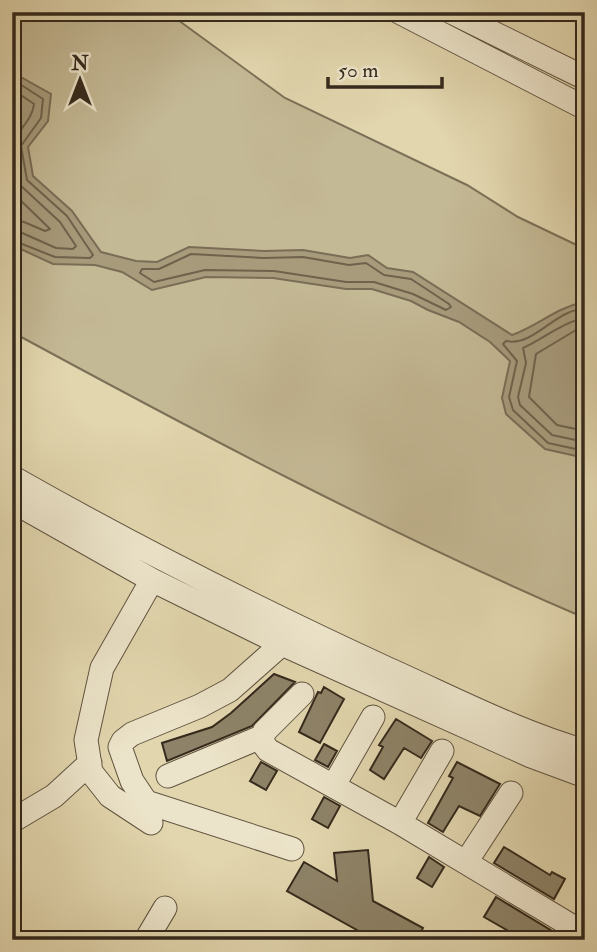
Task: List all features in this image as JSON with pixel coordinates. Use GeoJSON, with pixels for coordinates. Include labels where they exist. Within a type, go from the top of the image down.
{"type":"FeatureCollection","features":[{"type":"Feature","properties":{"kind":"street"},"geometry":{"type":"LineString","coordinates":[[399,12],[585,108]]}},
{"type":"Feature","properties":{"kind":"street"},"geometry":{"type":"LineString","coordinates":[[451,12],[585,78]]}},
{"type":"Feature","properties":{"kind":"street"},"geometry":{"type":"LineString","coordinates":[[12,477],[308,644],[531,757],[585,776]]}},
{"type":"Feature","properties":{"kind":"street"},"geometry":{"type":"LineString","coordinates":[[12,501],[152,580],[282,644],[308,644],[585,751]]}},
{"type":"Feature","properties":{"kind":"street"},"geometry":{"type":"LineString","coordinates":[[151,823],[110,796],[91,772],[86,740],[102,668],[152,580]]}},
{"type":"Feature","properties":{"kind":"street"},"geometry":{"type":"LineString","coordinates":[[282,644],[230,690],[200,706],[132,734],[120,747],[132,781],[146,802],[292,849]]}},
{"type":"Feature","properties":{"kind":"street"},"geometry":{"type":"LineString","coordinates":[[168,776],[261,737],[302,694]]}},
{"type":"Feature","properties":{"kind":"street"},"geometry":{"type":"LineString","coordinates":[[334,786],[373,717]]}},
{"type":"Feature","properties":{"kind":"street"},"geometry":{"type":"LineString","coordinates":[[261,737],[268,750],[400,823],[585,934]]}},
{"type":"Feature","properties":{"kind":"street"},"geometry":{"type":"LineString","coordinates":[[400,823],[442,751]]}},
{"type":"Feature","properties":{"kind":"street"},"geometry":{"type":"LineString","coordinates":[[12,821],[54,796],[90,763]]}},
{"type":"Feature","properties":{"kind":"street"},"geometry":{"type":"LineString","coordinates":[[466,862],[511,793]]}},
{"type":"Feature","properties":{"kind":"street"},"geometry":{"type":"LineString","coordinates":[[146,940],[166,908]]}},
{"type":"Feature","properties":{"kind":"shaded area"},"geometry":{"type":"Polygon","coordinates":[[[12,12],[167,12],[285,98],[467,185],[518,217],[585,249],[585,618],[439,552],[296,482],[12,332],[12,12]]]}},
{"type":"Feature","properties":{"kind":"water"},"geometry":{"type":"Polygon","coordinates":[[[12,72],[51,94],[48,121],[28,147],[33,176],[72,211],[101,252],[136,261],[157,262],[189,247],[303,250],[350,258],[368,255],[387,268],[413,272],[512,335],[566,308],[585,302],[585,458],[545,449],[506,414],[502,398],[510,361],[490,342],[459,322],[411,301],[372,289],[346,289],[273,278],[206,277],[152,290],[122,272],[95,265],[53,264],[12,245],[12,72]]]}},
{"type":"Feature","properties":{"kind":"building"},"geometry":{"type":"Polygon","coordinates":[[[274,674],[295,682],[252,726],[167,761],[162,743],[212,727],[274,674]]]}},
{"type":"Feature","properties":{"kind":"building"},"geometry":{"type":"Polygon","coordinates":[[[324,687],[344,699],[320,743],[299,732],[318,692],[321,693],[324,687]]]}},
{"type":"Feature","properties":{"kind":"building"},"geometry":{"type":"Polygon","coordinates":[[[396,719],[432,741],[421,758],[404,748],[384,779],[370,770],[383,747],[379,745],[396,719]]]}},
{"type":"Feature","properties":{"kind":"building"},"geometry":{"type":"Polygon","coordinates":[[[324,744],[337,751],[328,767],[315,760],[324,744]]]}},
{"type":"Feature","properties":{"kind":"building"},"geometry":{"type":"Polygon","coordinates":[[[261,762],[277,771],[266,790],[250,781],[261,762]]]}},
{"type":"Feature","properties":{"kind":"building"},"geometry":{"type":"Polygon","coordinates":[[[457,762],[500,784],[480,816],[459,806],[443,832],[428,823],[453,778],[449,776],[457,762]]]}},
{"type":"Feature","properties":{"kind":"building"},"geometry":{"type":"Polygon","coordinates":[[[324,797],[340,806],[328,828],[312,819],[324,797]]]}},
{"type":"Feature","properties":{"kind":"building"},"geometry":{"type":"Polygon","coordinates":[[[504,847],[550,875],[552,872],[565,879],[554,899],[494,863],[504,847]]]}},
{"type":"Feature","properties":{"kind":"building"},"geometry":{"type":"Polygon","coordinates":[[[368,850],[373,901],[423,928],[417,940],[375,940],[287,891],[304,862],[337,881],[334,853],[368,850]]]}},
{"type":"Feature","properties":{"kind":"building"},"geometry":{"type":"Polygon","coordinates":[[[429,857],[444,867],[432,887],[417,878],[429,857]]]}},
{"type":"Feature","properties":{"kind":"building"},"geometry":{"type":"Polygon","coordinates":[[[496,897],[567,940],[514,940],[517,936],[484,917],[496,897]]]}}]}
